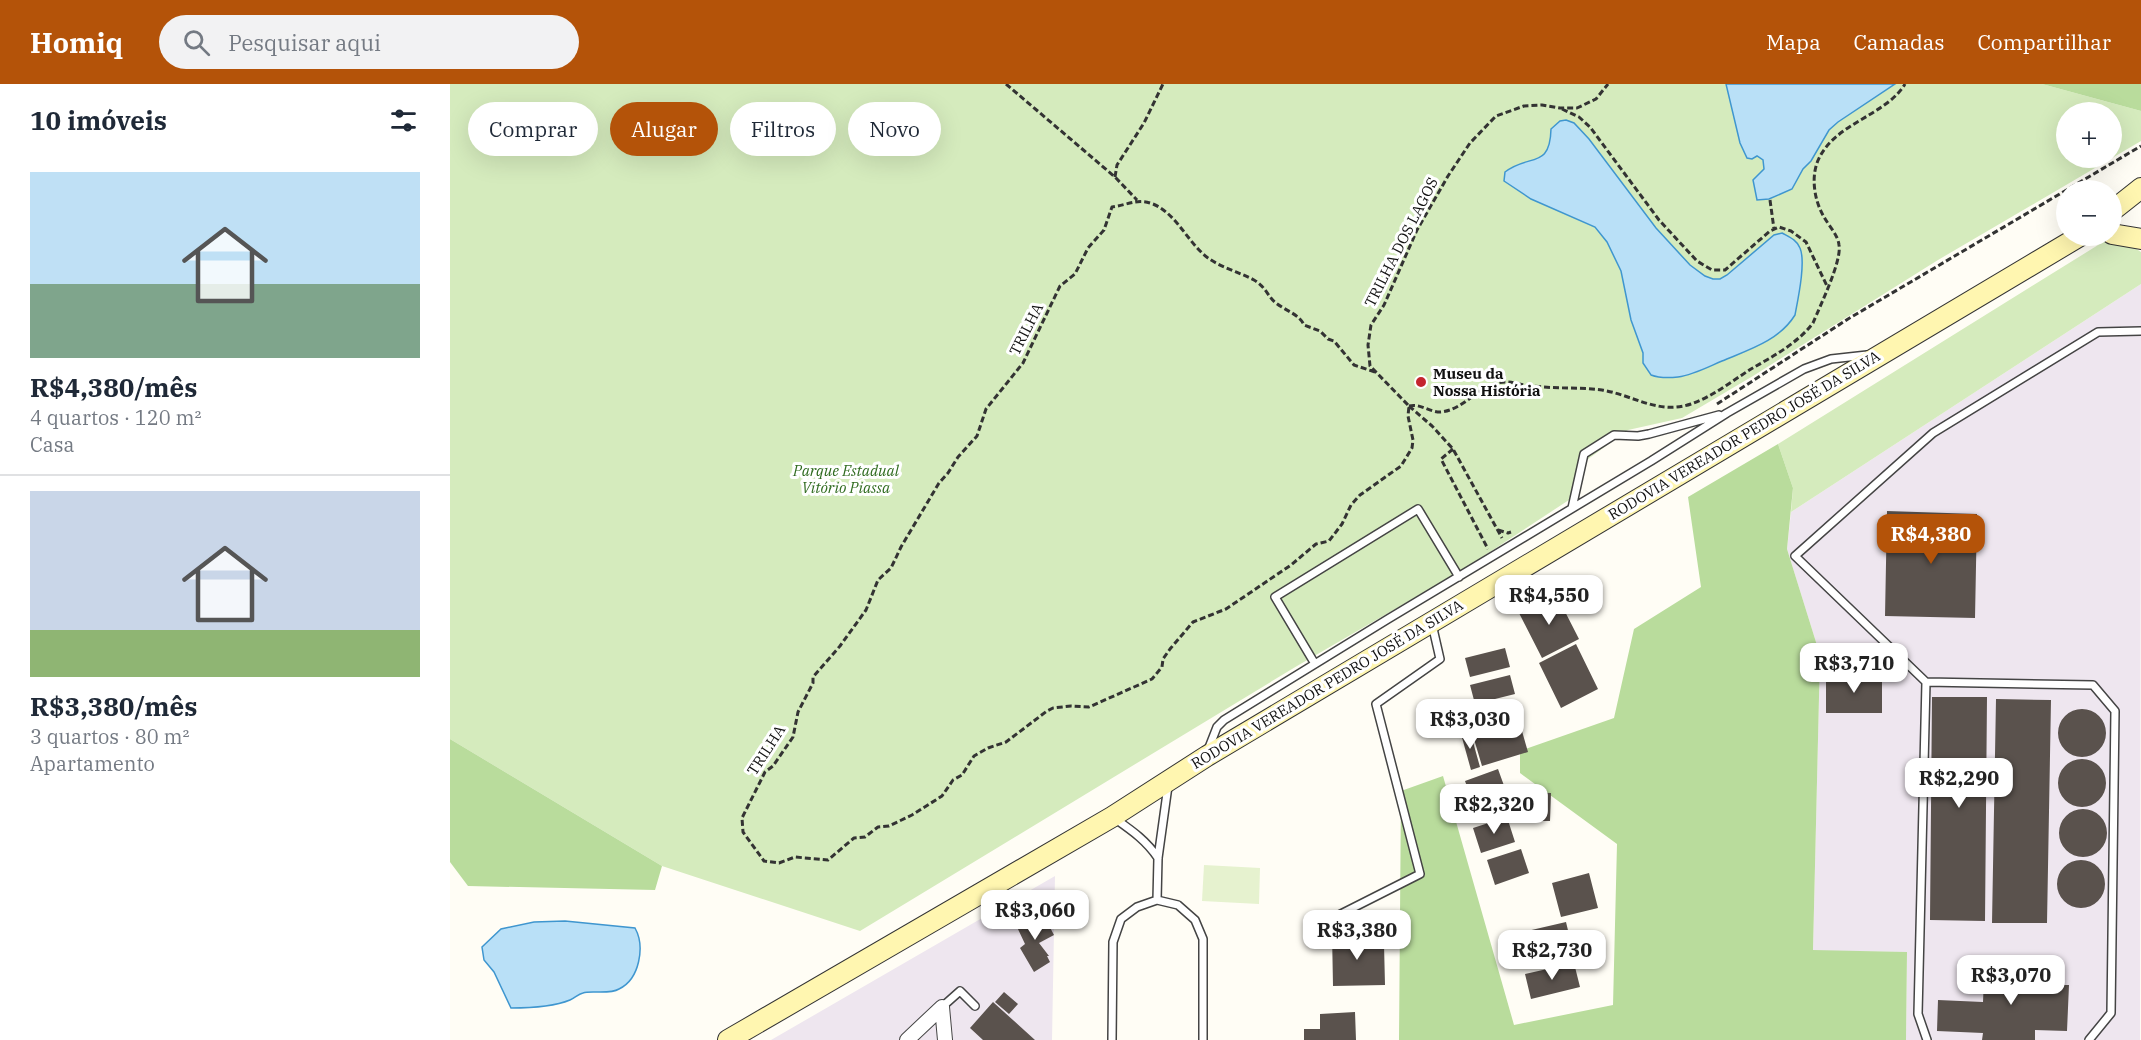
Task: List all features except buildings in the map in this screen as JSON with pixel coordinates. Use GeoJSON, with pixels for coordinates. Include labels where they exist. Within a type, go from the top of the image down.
{"type":"FeatureCollection","features":[{"type":"Feature","properties":{"kind":"main road"},"geometry":{"type":"LineString","coordinates":[[2122,203],[2141,188]]}},
{"type":"Feature","properties":{"kind":"main road"},"geometry":{"type":"LineString","coordinates":[[2122,236],[2141,240]]}},
{"type":"Feature","properties":{"kind":"main road","name":"RODOVIA VEREADOR PEDRO JOSÉ DA SILVA"},"geometry":{"type":"LineString","coordinates":[[728,1040],[1112,817],[1207,756],[1431,621],[2063,246]]}},
{"type":"Feature","properties":{"kind":"street"},"geometry":{"type":"LineString","coordinates":[[907,1040],[942,1007]]}},
{"type":"Feature","properties":{"kind":"street"},"geometry":{"type":"LineString","coordinates":[[942,1007],[945,1040]]}},
{"type":"Feature","properties":{"kind":"lane"},"geometry":{"type":"LineString","coordinates":[[2089,1040],[2111,1013],[2115,711],[2093,685],[1926,682],[1795,556],[1933,433],[2098,332],[2141,331]]}},
{"type":"Feature","properties":{"kind":"lane"},"geometry":{"type":"LineString","coordinates":[[1207,756],[1217,727],[1224,720],[1493,558],[1727,412],[1804,369],[1831,359],[1882,353]]}},
{"type":"Feature","properties":{"kind":"lane"},"geometry":{"type":"LineString","coordinates":[[1572,508],[1584,454],[1594,447],[1614,435],[1649,434],[1727,412]]}},
{"type":"Feature","properties":{"kind":"lane"},"geometry":{"type":"LineString","coordinates":[[1315,664],[1275,597],[1418,509],[1459,578]]}},
{"type":"Feature","properties":{"kind":"lane"},"geometry":{"type":"LineString","coordinates":[[1325,922],[1420,874],[1376,704],[1440,659],[1431,621]]}},
{"type":"Feature","properties":{"kind":"lane"},"geometry":{"type":"LineString","coordinates":[[1926,682],[1918,1014],[1927,1040]]}},
{"type":"Feature","properties":{"kind":"lane"},"geometry":{"type":"LineString","coordinates":[[1156,900],[1162,819],[1169,780]]}},
{"type":"Feature","properties":{"kind":"lane"},"geometry":{"type":"LineString","coordinates":[[1112,817],[1139,836],[1158,858]]}},
{"type":"Feature","properties":{"kind":"lane"},"geometry":{"type":"LineString","coordinates":[[1112,1040],[1113,942],[1121,919],[1137,907],[1156,900],[1178,905],[1195,920],[1203,939],[1203,1040]]}},
{"type":"Feature","properties":{"kind":"lane"},"geometry":{"type":"LineString","coordinates":[[942,1007],[960,991],[975,1006]]}},
{"type":"Feature","properties":{"kind":"path"},"geometry":{"type":"LineString","coordinates":[[1006,84],[1115,177],[1137,200],[1163,210],[1181,226],[1186,238],[1210,259],[1222,267],[1256,281],[1269,293],[1273,302],[1301,319],[1304,326],[1320,331],[1328,339],[1334,341],[1354,365],[1375,372],[1454,449],[1508,548]]}},
{"type":"Feature","properties":{"kind":"path"},"geometry":{"type":"LineString","coordinates":[[1115,177],[1117,165],[1144,123],[1163,84]]}},
{"type":"Feature","properties":{"kind":"path","name":"TRILHA DOS LAGOS"},"geometry":{"type":"LineString","coordinates":[[1375,372],[1370,366],[1368,345],[1371,326],[1384,305],[1417,230],[1470,143],[1496,116],[1505,112],[1524,106],[1542,105],[1577,108],[1596,99],[1608,84]]}},
{"type":"Feature","properties":{"kind":"path"},"geometry":{"type":"LineString","coordinates":[[1409,406],[1414,405],[1440,412],[1452,409],[1494,384],[1506,382],[1533,387],[1602,390],[1654,406],[1690,404],[1764,362],[1805,333],[1813,323],[1840,255],[1838,238],[1823,216],[1814,188],[1816,165],[1821,154],[1839,134],[1891,99],[1905,84]]}},
{"type":"Feature","properties":{"kind":"path"},"geometry":{"type":"LineString","coordinates":[[1560,108],[1580,117],[1590,127],[1659,220],[1696,261],[1712,270],[1725,270],[1752,244],[1779,228],[1791,231],[1806,242],[1827,286]]}},
{"type":"Feature","properties":{"kind":"path"},"geometry":{"type":"LineString","coordinates":[[1717,404],[1848,319],[2141,146]]}},
{"type":"Feature","properties":{"kind":"path","name":"TRILHA"},"geometry":{"type":"LineString","coordinates":[[1137,200],[1110,209],[1109,221],[1104,230],[1088,248],[1075,274],[1060,285],[1023,363],[986,409],[977,436],[939,483],[891,568],[878,580],[866,610],[840,646],[813,677],[813,684],[798,712],[793,736],[773,766],[765,772],[742,818],[743,832],[764,861],[779,863],[795,857],[828,860],[854,838],[865,837],[878,827],[889,826],[942,796],[953,780],[962,775],[974,756],[1006,742],[1047,711],[1071,706],[1089,707],[1152,679],[1162,668],[1163,659],[1170,649],[1194,622],[1226,609],[1233,602],[1291,565],[1316,544],[1329,540],[1360,495],[1401,466],[1412,448],[1409,406]]}},
{"type":"Feature","properties":{"kind":"path"},"geometry":{"type":"LineString","coordinates":[[1770,200],[1774,229]]}},
{"type":"Feature","properties":{"kind":"path"},"geometry":{"type":"LineString","coordinates":[[1454,449],[1441,459],[1493,558]]}},
{"type":"Feature","properties":{"kind":"path"},"geometry":{"type":"LineString","coordinates":[[1498,530],[1508,533],[1514,531]]}},
{"type":"Feature","properties":{"kind":"shaded area"},"geometry":{"type":"Polygon","coordinates":[[[2141,284],[2140,1040],[1906,1040],[1907,952],[1813,951],[1820,655],[1787,549],[1791,512],[2141,284]]]}},
{"type":"Feature","properties":{"kind":"shaded area"},"geometry":{"type":"Polygon","coordinates":[[[1055,876],[1052,1040],[771,1040],[1055,876]]]}},
{"type":"Feature","properties":{"kind":"green space","name":"Parque Estadual Vitório Piassa"},"geometry":{"type":"Polygon","coordinates":[[[450,84],[2042,84],[2108,102],[2056,102],[2056,168],[2095,168],[2074,180],[2056,180],[2056,191],[1938,260],[1682,418],[1628,430],[1584,462],[1578,494],[1464,569],[1297,666],[860,931],[662,866],[450,739],[450,84]]]}},
{"type":"Feature","properties":{"kind":"green space"},"geometry":{"type":"Polygon","coordinates":[[[2042,84],[2141,84],[2141,111],[2122,106],[2122,102],[2108,102],[2042,84]]]}},
{"type":"Feature","properties":{"kind":"green space","name":"Parque Estadual Vitório Piassa"},"geometry":{"type":"Polygon","coordinates":[[[2122,106],[2141,111],[2141,141],[2122,152],[2122,106]]]}},
{"type":"Feature","properties":{"kind":"green space"},"geometry":{"type":"Polygon","coordinates":[[[2122,242],[2141,252],[2141,284],[1791,512],[1793,488],[1778,444],[2097,246],[2122,246],[2122,242]]]}},
{"type":"Feature","properties":{"kind":"green space"},"geometry":{"type":"Polygon","coordinates":[[[1778,444],[1793,488],[1787,549],[1820,655],[1813,950],[1907,952],[1906,1040],[1399,1040],[1401,791],[1443,776],[1514,1025],[1613,1005],[1617,844],[1520,773],[1520,751],[1614,718],[1634,629],[1701,587],[1688,497],[1778,444]]]}},
{"type":"Feature","properties":{"kind":"green space"},"geometry":{"type":"Polygon","coordinates":[[[450,739],[662,866],[655,890],[468,886],[450,862],[450,739]]]}},
{"type":"Feature","properties":{"kind":"green space"},"geometry":{"type":"Polygon","coordinates":[[[1204,865],[1260,868],[1259,904],[1202,901],[1204,865]]]}},
{"type":"Feature","properties":{"kind":"water"},"geometry":{"type":"Polygon","coordinates":[[[1726,84],[1895,84],[1829,130],[1792,189],[1769,199],[1757,200],[1753,180],[1764,169],[1763,160],[1757,156],[1752,159],[1747,158],[1740,143],[1726,84]]]}},
{"type":"Feature","properties":{"kind":"water"},"geometry":{"type":"Polygon","coordinates":[[[1566,120],[1574,123],[1589,139],[1656,228],[1690,265],[1705,276],[1720,279],[1727,275],[1774,235],[1782,233],[1795,241],[1802,254],[1802,271],[1795,315],[1788,324],[1762,344],[1695,373],[1671,378],[1651,375],[1643,363],[1643,353],[1631,320],[1621,271],[1607,242],[1595,227],[1531,199],[1504,181],[1505,172],[1514,166],[1542,156],[1550,142],[1551,129],[1560,121],[1566,120]]]}},
{"type":"Feature","properties":{"kind":"water"},"geometry":{"type":"Polygon","coordinates":[[[565,921],[635,928],[640,953],[632,978],[615,991],[586,992],[570,1000],[549,1006],[511,1008],[494,972],[484,960],[482,947],[501,929],[534,922],[565,921]]]}},
{"type":"Feature","properties":{"kind":"place","name":"Museu da Nossa História"},"geometry":{"type":"Point","coordinates":[1421,382]}}]}
